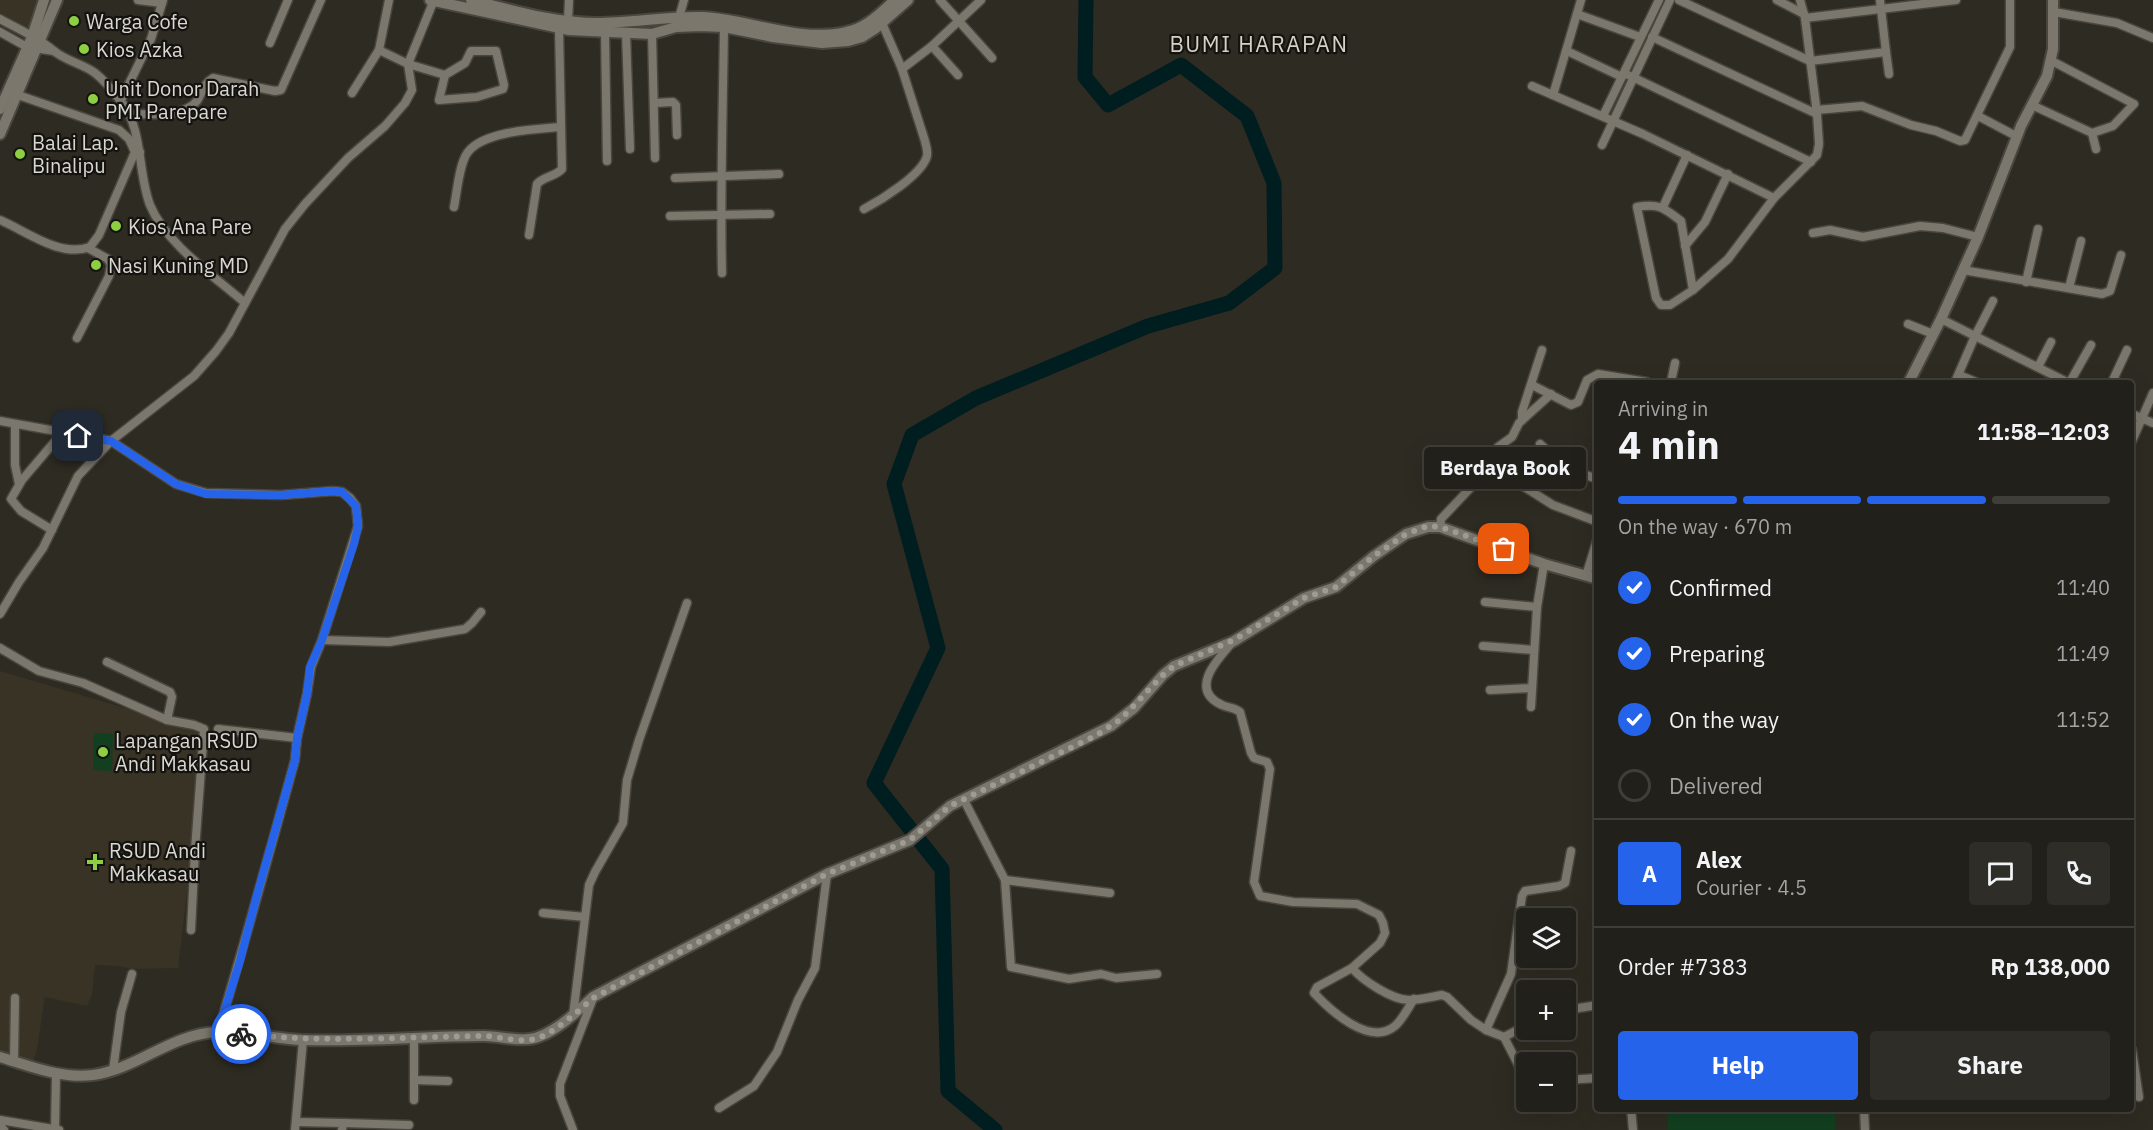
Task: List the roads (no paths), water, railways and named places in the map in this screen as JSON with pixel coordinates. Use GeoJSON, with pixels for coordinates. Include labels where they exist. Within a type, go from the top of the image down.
{"type":"FeatureCollection","features":[{"type":"Feature","properties":{"kind":"street"},"geometry":{"type":"LineString","coordinates":[[0,134],[18,95],[44,0]]}},
{"type":"Feature","properties":{"kind":"street"},"geometry":{"type":"LineString","coordinates":[[0,109],[57,0]]}},
{"type":"Feature","properties":{"kind":"street"},"geometry":{"type":"LineString","coordinates":[[121,100],[152,39],[162,1],[138,0]]}},
{"type":"Feature","properties":{"kind":"street"},"geometry":{"type":"LineString","coordinates":[[270,42],[288,0]]}},
{"type":"Feature","properties":{"kind":"street"},"geometry":{"type":"LineString","coordinates":[[129,114],[165,113],[191,106],[207,82],[213,78],[269,90],[281,90],[321,0]]}},
{"type":"Feature","properties":{"kind":"street"},"geometry":{"type":"LineString","coordinates":[[352,93],[379,50],[388,0]]}},
{"type":"Feature","properties":{"kind":"street"},"geometry":{"type":"LineString","coordinates":[[471,0],[564,25],[729,20],[811,39],[856,30],[866,25],[891,4],[908,0]]}},
{"type":"Feature","properties":{"kind":"street"},"geometry":{"type":"LineString","coordinates":[[529,235],[537,184],[542,179],[556,174],[562,168],[564,25],[569,0]]}},
{"type":"Feature","properties":{"kind":"street"},"geometry":{"type":"LineString","coordinates":[[677,22],[684,0]]}},
{"type":"Feature","properties":{"kind":"street"},"geometry":{"type":"LineString","coordinates":[[940,0],[992,58]]}},
{"type":"Feature","properties":{"kind":"street"},"geometry":{"type":"LineString","coordinates":[[902,69],[932,46],[981,0]]}},
{"type":"Feature","properties":{"kind":"street"},"geometry":{"type":"LineString","coordinates":[[1553,94],[1581,0]]}},
{"type":"Feature","properties":{"kind":"street"},"geometry":{"type":"LineString","coordinates":[[1603,116],[1659,0]]}},
{"type":"Feature","properties":{"kind":"street"},"geometry":{"type":"LineString","coordinates":[[1602,145],[1670,0]]}},
{"type":"Feature","properties":{"kind":"street"},"geometry":{"type":"LineString","coordinates":[[1679,0],[1810,61],[1886,52]]}},
{"type":"Feature","properties":{"kind":"street"},"geometry":{"type":"LineString","coordinates":[[1777,0],[1804,16],[1881,4],[1956,0]]}},
{"type":"Feature","properties":{"kind":"street"},"geometry":{"type":"LineString","coordinates":[[1693,290],[1681,220],[1663,207],[1651,205],[1637,207],[1657,301],[1664,306],[1670,305],[1693,290],[1728,259],[1774,198],[1811,162],[1819,150],[1810,61],[1800,0]]}},
{"type":"Feature","properties":{"kind":"street"},"geometry":{"type":"LineString","coordinates":[[1652,37],[1816,112],[1862,106],[1960,141],[1967,137],[2010,46],[2010,0]]}},
{"type":"Feature","properties":{"kind":"street"},"geometry":{"type":"LineString","coordinates":[[1910,380],[1978,237],[2016,136],[2043,85],[2052,61],[2053,0]]}},
{"type":"Feature","properties":{"kind":"street"},"geometry":{"type":"LineString","coordinates":[[0,614],[43,548],[78,476],[111,441],[194,376],[216,351],[292,220],[348,158],[385,126],[405,103],[412,90],[408,64],[432,1],[605,32],[652,34],[677,22],[811,39],[848,41],[870,33],[882,23],[891,4]]}},
{"type":"Feature","properties":{"kind":"street"},"geometry":{"type":"LineString","coordinates":[[1881,4],[1889,74]]}},
{"type":"Feature","properties":{"kind":"street"},"geometry":{"type":"LineString","coordinates":[[2054,12],[2117,23],[2153,38]]}},
{"type":"Feature","properties":{"kind":"street"},"geometry":{"type":"LineString","coordinates":[[1577,14],[1640,37]]}},
{"type":"Feature","properties":{"kind":"street"},"geometry":{"type":"LineString","coordinates":[[0,18],[34,43]]}},
{"type":"Feature","properties":{"kind":"street"},"geometry":{"type":"LineString","coordinates":[[864,209],[896,189],[912,175],[926,157],[926,141],[902,69],[882,23]]}},
{"type":"Feature","properties":{"kind":"street"},"geometry":{"type":"LineString","coordinates":[[722,273],[723,27]]}},
{"type":"Feature","properties":{"kind":"street"},"geometry":{"type":"LineString","coordinates":[[0,32],[54,51],[96,73],[121,100],[129,114],[151,206],[169,234],[197,262],[245,303]]}},
{"type":"Feature","properties":{"kind":"street"},"geometry":{"type":"LineString","coordinates":[[605,32],[607,161]]}},
{"type":"Feature","properties":{"kind":"street"},"geometry":{"type":"LineString","coordinates":[[626,33],[630,149]]}},
{"type":"Feature","properties":{"kind":"street"},"geometry":{"type":"LineString","coordinates":[[652,34],[655,158]]}},
{"type":"Feature","properties":{"kind":"street"},"geometry":{"type":"LineString","coordinates":[[932,46],[958,75]]}},
{"type":"Feature","properties":{"kind":"street"},"geometry":{"type":"LineString","coordinates":[[379,50],[408,64],[445,75],[465,63],[471,51],[494,51],[498,54],[504,85],[501,90],[491,94],[439,100],[445,75]]}},
{"type":"Feature","properties":{"kind":"street"},"geometry":{"type":"LineString","coordinates":[[1567,51],[1634,78],[1811,162]]}},
{"type":"Feature","properties":{"kind":"street"},"geometry":{"type":"LineString","coordinates":[[2032,105],[2092,133],[2113,126],[2134,104],[2052,61]]}},
{"type":"Feature","properties":{"kind":"street"},"geometry":{"type":"LineString","coordinates":[[1532,86],[1613,120],[1774,198]]}},
{"type":"Feature","properties":{"kind":"street"},"geometry":{"type":"LineString","coordinates":[[18,95],[118,130],[129,139],[138,152]]}},
{"type":"Feature","properties":{"kind":"street"},"geometry":{"type":"LineString","coordinates":[[654,103],[673,102],[676,105],[677,135]]}},
{"type":"Feature","properties":{"kind":"street"},"geometry":{"type":"LineString","coordinates":[[1978,116],[2016,136]]}},
{"type":"Feature","properties":{"kind":"street"},"geometry":{"type":"LineString","coordinates":[[454,207],[467,153],[478,144],[504,133],[561,127]]}},
{"type":"Feature","properties":{"kind":"street"},"geometry":{"type":"LineString","coordinates":[[2092,133],[2096,149]]}},
{"type":"Feature","properties":{"kind":"street"},"geometry":{"type":"LineString","coordinates":[[0,220],[51,244],[75,251],[88,248],[99,236],[138,152]]}},
{"type":"Feature","properties":{"kind":"street"},"geometry":{"type":"LineString","coordinates":[[1663,207],[1687,155]]}},
{"type":"Feature","properties":{"kind":"street"},"geometry":{"type":"LineString","coordinates":[[675,178],[780,174]]}},
{"type":"Feature","properties":{"kind":"street"},"geometry":{"type":"LineString","coordinates":[[1685,246],[1705,222],[1728,174]]}},
{"type":"Feature","properties":{"kind":"street"},"geometry":{"type":"LineString","coordinates":[[670,216],[770,214]]}},
{"type":"Feature","properties":{"kind":"street"},"geometry":{"type":"LineString","coordinates":[[1813,233],[1830,230],[1863,237],[1920,226],[1978,237]]}},
{"type":"Feature","properties":{"kind":"street"},"geometry":{"type":"LineString","coordinates":[[2026,282],[2038,229]]}},
{"type":"Feature","properties":{"kind":"street"},"geometry":{"type":"LineString","coordinates":[[2069,288],[2081,241]]}},
{"type":"Feature","properties":{"kind":"street"},"geometry":{"type":"LineString","coordinates":[[78,338],[111,268],[108,258],[88,248]]}},
{"type":"Feature","properties":{"kind":"street"},"geometry":{"type":"LineString","coordinates":[[1963,270],[2026,282],[2107,293],[2110,291],[2121,255]]}},
{"type":"Feature","properties":{"kind":"street"},"geometry":{"type":"LineString","coordinates":[[1957,379],[1993,301]]}},
{"type":"Feature","properties":{"kind":"street"},"geometry":{"type":"LineString","coordinates":[[1941,319],[2065,380]]}},
{"type":"Feature","properties":{"kind":"street"},"geometry":{"type":"LineString","coordinates":[[1908,324],[1933,334]]}},
{"type":"Feature","properties":{"kind":"street"},"geometry":{"type":"LineString","coordinates":[[2038,367],[2050,342]]}},
{"type":"Feature","properties":{"kind":"street"},"geometry":{"type":"LineString","coordinates":[[2070,380],[2091,345]]}},
{"type":"Feature","properties":{"kind":"street"},"geometry":{"type":"LineString","coordinates":[[1522,420],[1522,412],[1542,350]]}},
{"type":"Feature","properties":{"kind":"street"},"geometry":{"type":"LineString","coordinates":[[2113,380],[2127,350]]}},
{"type":"Feature","properties":{"kind":"street"},"geometry":{"type":"LineString","coordinates":[[1671,380],[1675,363]]}},
{"type":"Feature","properties":{"kind":"street"},"geometry":{"type":"LineString","coordinates":[[1532,385],[1571,405],[1578,402],[1587,380],[1592,376],[1598,374],[1623,380]]}},
{"type":"Feature","properties":{"kind":"street"},"geometry":{"type":"LineString","coordinates":[[2134,437],[2153,393]]}},
{"type":"Feature","properties":{"kind":"street"},"geometry":{"type":"LineString","coordinates":[[1440,527],[1441,519],[1494,463],[1498,447],[1512,437],[1522,420],[1551,394]]}},
{"type":"Feature","properties":{"kind":"street"},"geometry":{"type":"LineString","coordinates":[[2134,415],[2153,423]]}},
{"type":"Feature","properties":{"kind":"street"},"geometry":{"type":"LineString","coordinates":[[0,420],[111,441],[176,484],[206,494],[281,495],[333,491],[342,492],[356,506],[358,526],[322,640],[310,667],[292,770],[240,961],[218,1032]]}},
{"type":"Feature","properties":{"kind":"street"},"geometry":{"type":"LineString","coordinates":[[15,424],[15,465],[19,484]]}},
{"type":"Feature","properties":{"kind":"street"},"geometry":{"type":"LineString","coordinates":[[52,530],[14,504],[11,499],[19,484],[62,433]]}},
{"type":"Feature","properties":{"kind":"street"},"geometry":{"type":"LineString","coordinates":[[1540,444],[1559,462],[1594,478]]}},
{"type":"Feature","properties":{"kind":"street"},"geometry":{"type":"LineString","coordinates":[[1494,463],[1521,485],[1553,506],[1594,521]]}},
{"type":"Feature","properties":{"kind":"street"},"geometry":{"type":"LineString","coordinates":[[0,1058],[56,1074],[93,1075],[113,1070],[159,1048],[194,1035],[218,1032],[303,1040],[486,1036],[530,1040],[540,1037],[573,1016],[593,998],[827,874],[910,840],[950,806],[1111,726],[1134,708],[1174,666],[1234,640],[1304,598],[1336,587],[1406,534],[1428,526],[1440,527],[1544,564],[1594,578]]}},
{"type":"Feature","properties":{"kind":"street"},"geometry":{"type":"LineString","coordinates":[[1586,576],[1594,550]]}},
{"type":"Feature","properties":{"kind":"street"},"geometry":{"type":"LineString","coordinates":[[1531,707],[1537,607],[1544,564]]}},
{"type":"Feature","properties":{"kind":"street"},"geometry":{"type":"LineString","coordinates":[[1485,602],[1537,607]]}},
{"type":"Feature","properties":{"kind":"street"},"geometry":{"type":"LineString","coordinates":[[573,1016],[592,878],[623,823],[627,780],[687,603]]}},
{"type":"Feature","properties":{"kind":"street"},"geometry":{"type":"LineString","coordinates":[[322,640],[389,642],[465,629],[481,612]]}},
{"type":"Feature","properties":{"kind":"street"},"geometry":{"type":"LineString","coordinates":[[1234,640],[1216,660],[1206,684],[1206,690],[1215,701],[1240,712],[1251,753],[1254,758],[1267,762],[1270,769],[1254,882],[1257,891],[1260,896],[1293,902],[1357,904],[1379,915],[1385,933],[1380,943],[1352,968],[1315,988],[1314,993],[1330,1008],[1363,1030],[1380,1033],[1392,1028],[1414,999]]}},
{"type":"Feature","properties":{"kind":"street"},"geometry":{"type":"LineString","coordinates":[[1483,646],[1534,650]]}},
{"type":"Feature","properties":{"kind":"street"},"geometry":{"type":"LineString","coordinates":[[0,648],[39,671],[83,683],[167,720],[204,729],[191,930]]}},
{"type":"Feature","properties":{"kind":"street"},"geometry":{"type":"LineString","coordinates":[[107,662],[170,692],[172,697],[167,720]]}},
{"type":"Feature","properties":{"kind":"street"},"geometry":{"type":"LineString","coordinates":[[1490,690],[1532,688]]}},
{"type":"Feature","properties":{"kind":"street"},"geometry":{"type":"LineString","coordinates":[[218,729],[297,738]]}},
{"type":"Feature","properties":{"kind":"street"},"geometry":{"type":"LineString","coordinates":[[964,800],[1005,880],[1011,967],[1069,979],[1101,974],[1116,978],[1157,974]]}},
{"type":"Feature","properties":{"kind":"street"},"geometry":{"type":"LineString","coordinates":[[1486,1030],[1511,975],[1522,896],[1525,891],[1565,883],[1571,851]]}},
{"type":"Feature","properties":{"kind":"street"},"geometry":{"type":"LineString","coordinates":[[719,1108],[754,1086],[777,1052],[798,1000],[816,968],[827,874]]}},
{"type":"Feature","properties":{"kind":"street"},"geometry":{"type":"LineString","coordinates":[[1005,880],[1110,893]]}},
{"type":"Feature","properties":{"kind":"street"},"geometry":{"type":"LineString","coordinates":[[543,914],[585,917]]}},
{"type":"Feature","properties":{"kind":"street"},"geometry":{"type":"LineString","coordinates":[[1352,968],[1360,978],[1394,996],[1407,1000],[1442,995],[1447,997],[1471,1020],[1486,1030],[1504,1037],[1516,1060]]}},
{"type":"Feature","properties":{"kind":"street"},"geometry":{"type":"LineString","coordinates":[[113,1070],[121,1012],[132,974]]}},
{"type":"Feature","properties":{"kind":"street"},"geometry":{"type":"LineString","coordinates":[[14,1062],[15,998]]}},
{"type":"Feature","properties":{"kind":"street"},"geometry":{"type":"LineString","coordinates":[[573,1130],[560,1096],[560,1084],[593,998]]}},
{"type":"Feature","properties":{"kind":"street"},"geometry":{"type":"LineString","coordinates":[[1576,1008],[1594,1006]]}},
{"type":"Feature","properties":{"kind":"street"},"geometry":{"type":"LineString","coordinates":[[1504,1037],[1516,1031]]}},
{"type":"Feature","properties":{"kind":"street"},"geometry":{"type":"LineString","coordinates":[[414,1039],[414,1100]]}},
{"type":"Feature","properties":{"kind":"street"},"geometry":{"type":"LineString","coordinates":[[303,1040],[295,1126],[409,1125]]}},
{"type":"Feature","properties":{"kind":"street"},"geometry":{"type":"LineString","coordinates":[[2134,1063],[2139,1097]]}},
{"type":"Feature","properties":{"kind":"street"},"geometry":{"type":"LineString","coordinates":[[0,1122],[57,1129],[56,1074]]}},
{"type":"Feature","properties":{"kind":"street"},"geometry":{"type":"LineString","coordinates":[[1576,1079],[1594,1078]]}},
{"type":"Feature","properties":{"kind":"street"},"geometry":{"type":"LineString","coordinates":[[414,1080],[448,1081]]}},
{"type":"Feature","properties":{"kind":"street"},"geometry":{"type":"LineString","coordinates":[[1631,1112],[1633,1130]]}},
{"type":"Feature","properties":{"kind":"street"},"geometry":{"type":"LineString","coordinates":[[1864,1112],[1864,1130]]}},
{"type":"Feature","properties":{"kind":"street"},"geometry":{"type":"LineString","coordinates":[[0,1122],[4,1130]]}},
{"type":"Feature","properties":{"kind":"waterway"},"geometry":{"type":"LineString","coordinates":[[995,1130],[948,1091],[942,869],[874,783],[938,648],[894,484],[912,435],[976,398],[1148,326],[1229,303],[1275,268],[1274,183],[1247,116],[1181,65],[1108,105],[1085,77],[1086,0]]}},
{"type":"Feature","properties":{"kind":"place","name":"Warga Cofe"},"geometry":{"type":"Point","coordinates":[74,21]}},
{"type":"Feature","properties":{"kind":"place","name":"Kios Azka"},"geometry":{"type":"Point","coordinates":[84,49]}},
{"type":"Feature","properties":{"kind":"place","name":"Unit Donor Darah PMI Parepare"},"geometry":{"type":"Point","coordinates":[93,99]}},
{"type":"Feature","properties":{"kind":"place","name":"Balai Lap. Binalipu"},"geometry":{"type":"Point","coordinates":[20,154]}},
{"type":"Feature","properties":{"kind":"place","name":"Kios Ana Pare"},"geometry":{"type":"Point","coordinates":[116,226]}},
{"type":"Feature","properties":{"kind":"place","name":"Nasi Kuning MD"},"geometry":{"type":"Point","coordinates":[96,265]}},
{"type":"Feature","properties":{"kind":"place","name":"Berdaya Book"},"geometry":{"type":"Point","coordinates":[1504,549]}},
{"type":"Feature","properties":{"kind":"place","name":"Lapangan RSUD Andi Makkasau"},"geometry":{"type":"Point","coordinates":[103,752]}},
{"type":"Feature","properties":{"kind":"place","name":"RSUD Andi Makkasau"},"geometry":{"type":"Point","coordinates":[95,862]}},
{"type":"Feature","properties":{"kind":"district","name":"BUMI HARAPAN"},"geometry":{"type":"Point","coordinates":[1259,43]}}]}
